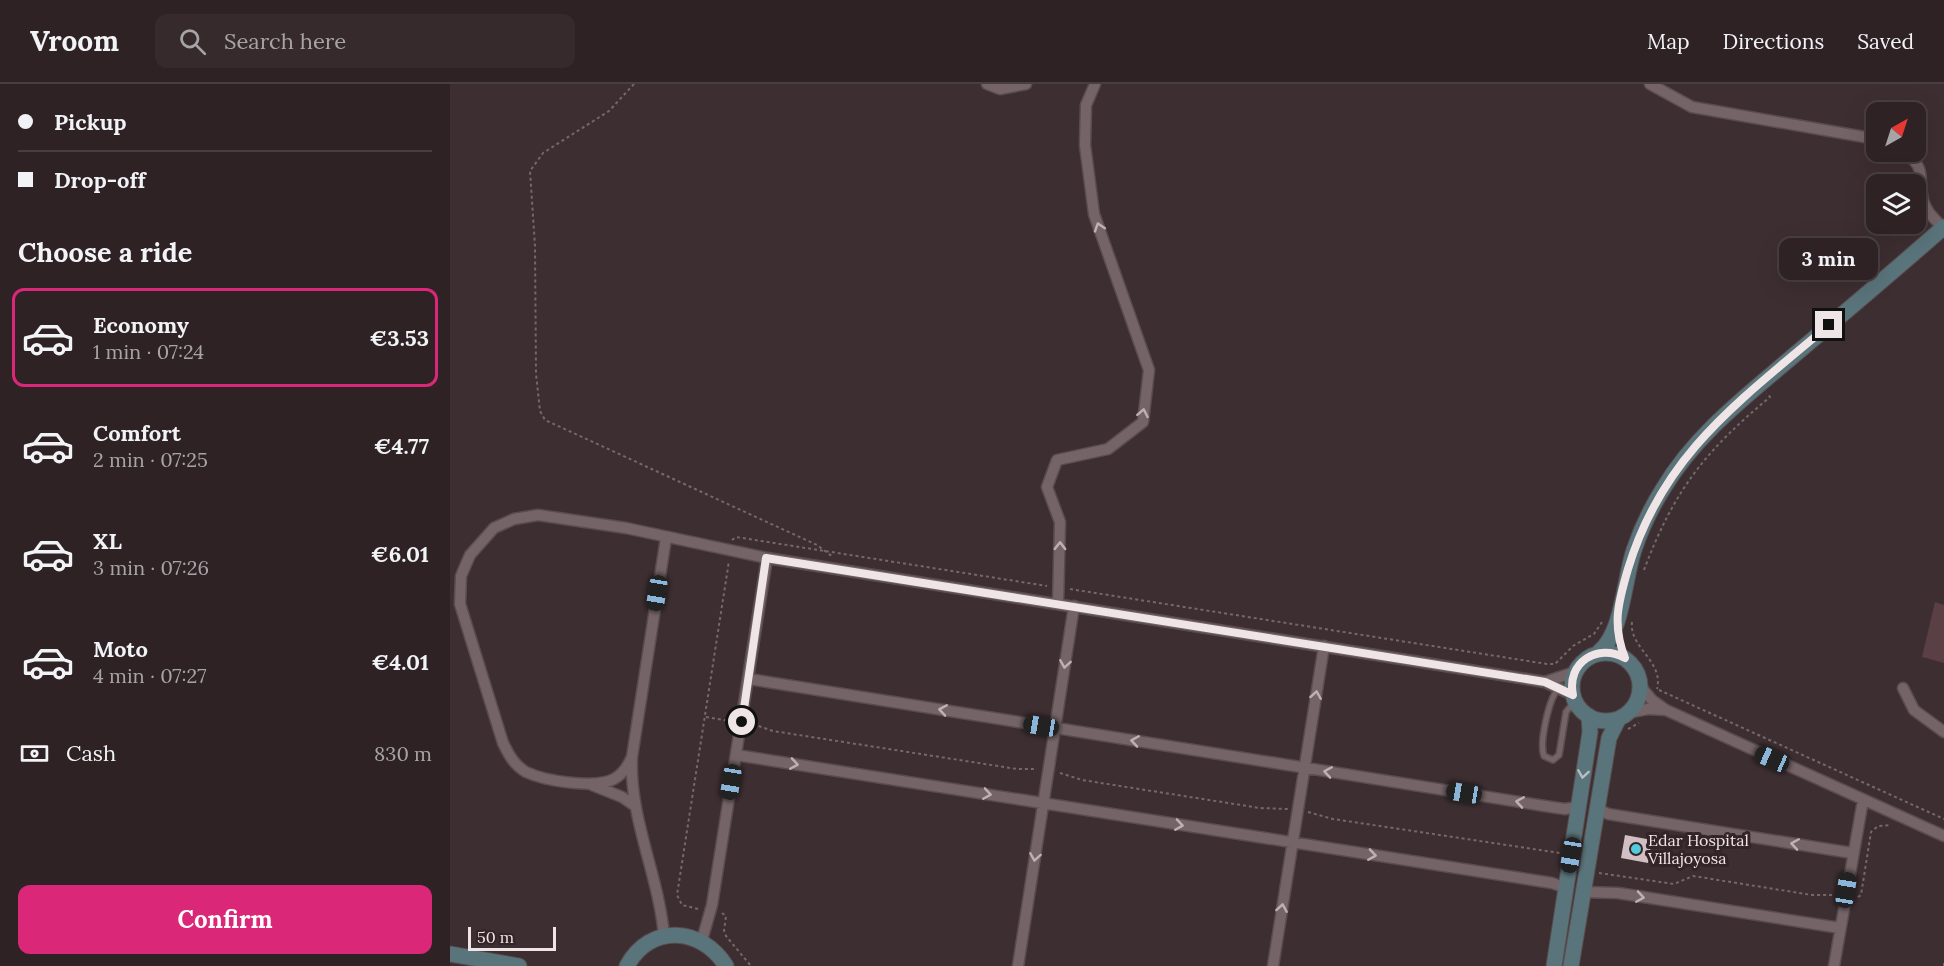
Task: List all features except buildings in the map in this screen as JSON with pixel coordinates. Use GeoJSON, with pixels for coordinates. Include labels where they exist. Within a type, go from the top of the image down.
{"type":"FeatureCollection","features":[{"type":"Feature","properties":{"kind":"street"},"geometry":{"type":"LineString","coordinates":[[987,84],[1000,89],[1026,84]]}},
{"type":"Feature","properties":{"kind":"street"},"geometry":{"type":"LineString","coordinates":[[1058,604],[1060,522],[1047,487],[1058,460],[1108,449],[1143,422],[1149,370],[1094,214],[1085,145],[1086,105],[1095,84]]}},
{"type":"Feature","properties":{"kind":"street"},"geometry":{"type":"LineString","coordinates":[[1650,84],[1692,107],[1866,137]]}},
{"type":"Feature","properties":{"kind":"street"},"geometry":{"type":"LineString","coordinates":[[1625,658],[1621,625],[1634,549],[1662,489],[1705,433],[1759,384],[1944,227],[1929,213],[1923,202],[1920,185],[1923,175],[1917,162]]}},
{"type":"Feature","properties":{"kind":"street"},"geometry":{"type":"LineString","coordinates":[[632,757],[627,769],[614,779],[589,783],[543,778],[525,771],[512,760],[502,743],[460,604],[461,576],[470,555],[494,528],[513,519],[538,514],[626,528],[766,558],[1545,682],[1570,694],[1589,716],[1605,722],[1624,722]]}},
{"type":"Feature","properties":{"kind":"street"},"geometry":{"type":"LineString","coordinates":[[664,936],[662,908],[630,783],[632,757],[666,538]]}},
{"type":"Feature","properties":{"kind":"street"},"geometry":{"type":"LineString","coordinates":[[702,940],[711,912],[766,558]]}},
{"type":"Feature","properties":{"kind":"street"},"geometry":{"type":"LineString","coordinates":[[1018,966],[1074,606]]}},
{"type":"Feature","properties":{"kind":"street"},"geometry":{"type":"LineString","coordinates":[[1570,694],[1575,672],[1584,660],[1599,652],[1621,625]]}},
{"type":"Feature","properties":{"kind":"street"},"geometry":{"type":"LineString","coordinates":[[1273,966],[1324,646]]}},
{"type":"Feature","properties":{"kind":"street"},"geometry":{"type":"LineString","coordinates":[[1599,652],[1616,653],[1625,658],[1635,669],[1650,705],[1944,836]]}},
{"type":"Feature","properties":{"kind":"street"},"geometry":{"type":"LineString","coordinates":[[1545,682],[1575,672]]}},
{"type":"Feature","properties":{"kind":"street"},"geometry":{"type":"LineString","coordinates":[[749,679],[1564,809],[1578,807]]}},
{"type":"Feature","properties":{"kind":"street"},"geometry":{"type":"LineString","coordinates":[[1624,722],[1639,701],[1641,687]]}},
{"type":"Feature","properties":{"kind":"street"},"geometry":{"type":"LineString","coordinates":[[1902,688],[1914,710],[1944,732]]}},
{"type":"Feature","properties":{"kind":"street"},"geometry":{"type":"LineString","coordinates":[[1571,966],[1589,892],[1588,858],[1610,732],[1650,705]]}},
{"type":"Feature","properties":{"kind":"street"},"geometry":{"type":"LineString","coordinates":[[1554,966],[1590,732],[1589,716]]}},
{"type":"Feature","properties":{"kind":"street"},"geometry":{"type":"LineString","coordinates":[[736,755],[1552,883],[1566,888]]}},
{"type":"Feature","properties":{"kind":"street"},"geometry":{"type":"LineString","coordinates":[[589,783],[622,797],[635,806]]}},
{"type":"Feature","properties":{"kind":"street"},"geometry":{"type":"LineString","coordinates":[[1834,966],[1863,800]]}},
{"type":"Feature","properties":{"kind":"street"},"geometry":{"type":"LineString","coordinates":[[1596,808],[1608,814],[1852,853]]}},
{"type":"Feature","properties":{"kind":"street"},"geometry":{"type":"LineString","coordinates":[[1589,892],[1840,928]]}},
{"type":"Feature","properties":{"kind":"street"},"geometry":{"type":"LineString","coordinates":[[627,966],[632,956],[646,944],[664,936],[683,935],[702,940],[718,952],[726,966]]}},
{"type":"Feature","properties":{"kind":"street"},"geometry":{"type":"LineString","coordinates":[[453,955],[519,966]]}},
{"type":"Feature","properties":{"kind":"lane"},"geometry":{"type":"LineString","coordinates":[[1570,694],[1559,755],[1553,760],[1544,756],[1541,748],[1553,696],[1570,694]]}},
{"type":"Feature","properties":{"kind":"path"},"geometry":{"type":"LineString","coordinates":[[634,84],[609,111],[543,153],[530,171],[535,246],[536,374],[540,411],[545,420],[829,552],[833,556],[833,568]]}},
{"type":"Feature","properties":{"kind":"path"},"geometry":{"type":"LineString","coordinates":[[1643,571],[1657,533],[1685,483],[1719,442],[1770,397],[1759,384]]}},
{"type":"Feature","properties":{"kind":"path"},"geometry":{"type":"LineString","coordinates":[[751,966],[726,936],[724,914],[682,904],[677,895],[733,537],[1548,664],[1555,664],[1573,646],[1594,634],[1600,622],[1621,625],[1656,669],[1657,689],[1643,720],[1624,722]]}},
{"type":"Feature","properties":{"kind":"path"},"geometry":{"type":"LineString","coordinates":[[1621,625],[1633,617]]}},
{"type":"Feature","properties":{"kind":"path"},"geometry":{"type":"LineString","coordinates":[[1657,689],[1944,819]]}},
{"type":"Feature","properties":{"kind":"path"},"geometry":{"type":"LineString","coordinates":[[706,717],[742,722],[773,731],[1017,769],[1029,768],[1082,780],[1239,804],[1298,810],[1333,819],[1571,855]]}},
{"type":"Feature","properties":{"kind":"path"},"geometry":{"type":"LineString","coordinates":[[1599,873],[1674,884],[1693,876],[1812,895],[1855,898],[1861,895],[1871,832],[1884,824],[1896,827]]}},
{"type":"Feature","properties":{"kind":"path"},"geometry":{"type":"LineString","coordinates":[[1588,858],[1600,860],[1599,873],[1589,892]]}},
{"type":"Feature","properties":{"kind":"shaded area"},"geometry":{"type":"Polygon","coordinates":[[[1935,602],[1944,605],[1944,663],[1922,657],[1935,602]]]}},
{"type":"Feature","properties":{"kind":"place","name":"Edar Hospital Villajoyosa"},"geometry":{"type":"Point","coordinates":[1636,849]}},
{"type":"Feature","properties":{"kind":"route"},"geometry":{"type":"LineString","coordinates":[[742,722],[766,558],[1545,682],[1573,695],[1572,679],[1578,665],[1584,660],[1606,651],[1625,658],[1616,632],[1625,579],[1644,524],[1662,489],[1682,460],[1728,411],[1829,325]]}}]}
